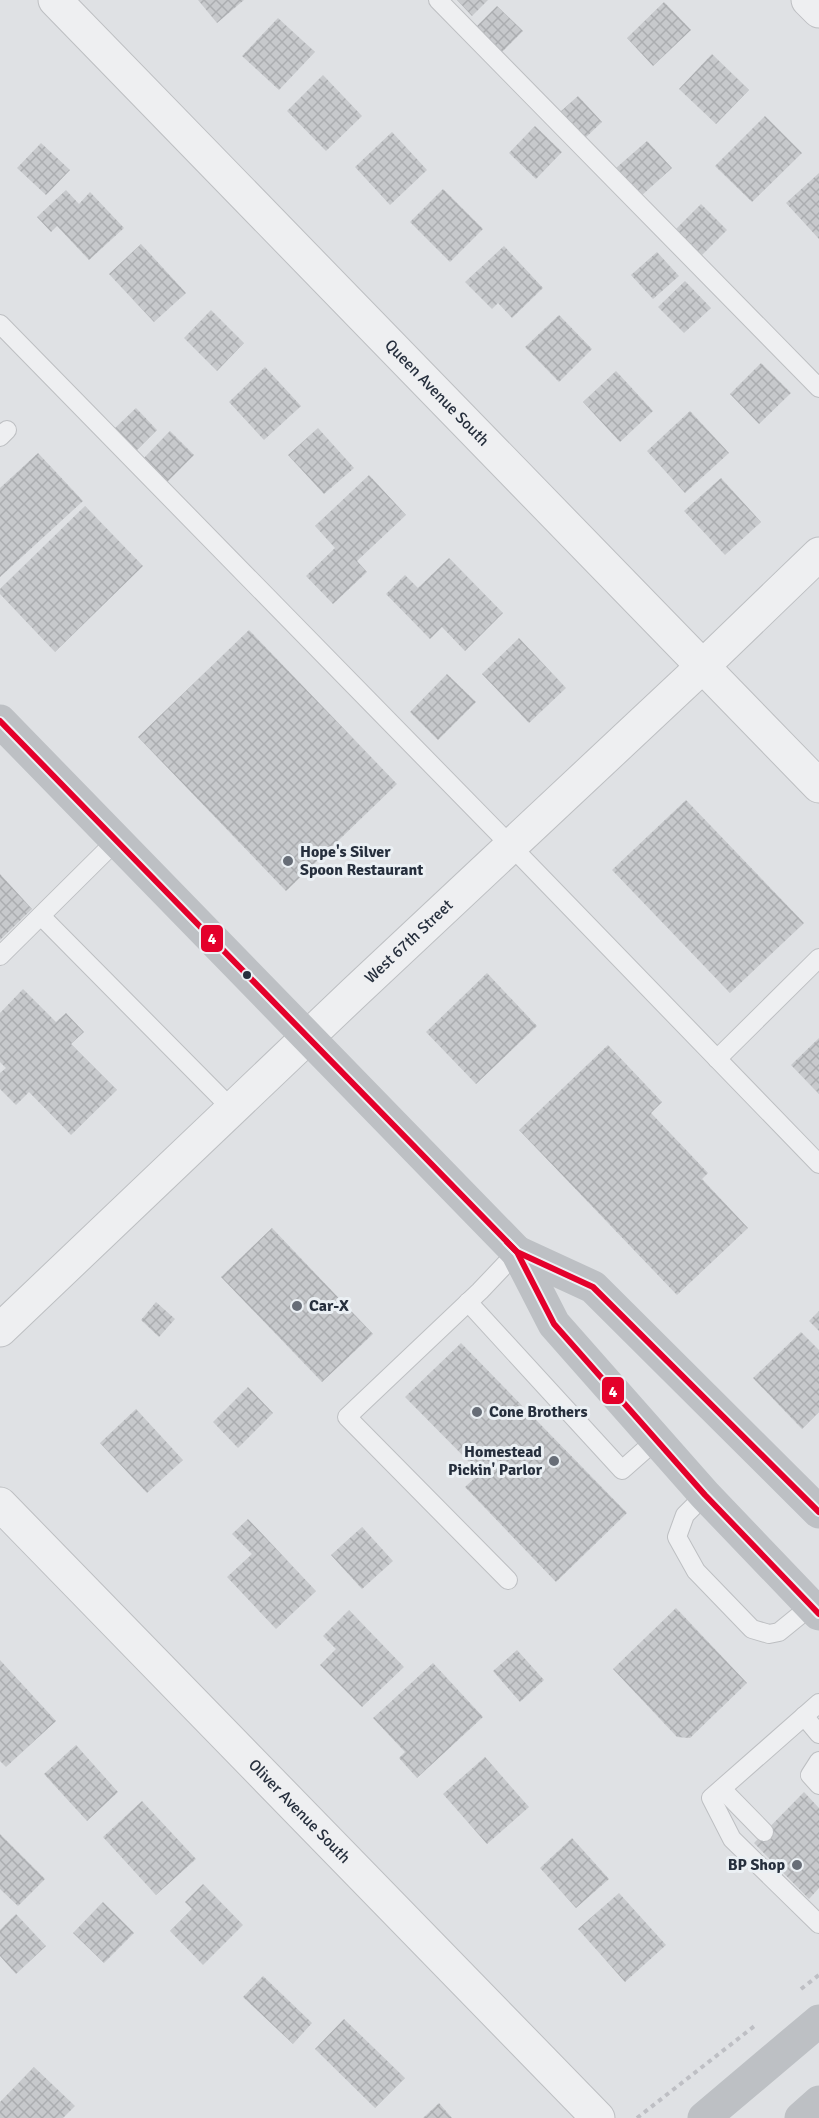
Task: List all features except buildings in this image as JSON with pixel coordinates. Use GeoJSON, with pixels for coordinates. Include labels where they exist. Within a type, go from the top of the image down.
{"type":"FeatureCollection","features":[{"type":"Feature","properties":{"kind":"main road"},"geometry":{"type":"LineString","coordinates":[[0,721],[517,1252],[554,1324],[705,1495],[815,1610]]}},
{"type":"Feature","properties":{"kind":"main road"},"geometry":{"type":"LineString","coordinates":[[517,1252],[593,1287],[814,1497]]}},
{"type":"Feature","properties":{"kind":"main road"},"geometry":{"type":"LineString","coordinates":[[704,2118],[819,2021]]}},
{"type":"Feature","properties":{"kind":"main road"},"geometry":{"type":"LineString","coordinates":[[801,2118],[819,2102]]}},
{"type":"Feature","properties":{"kind":"street","name":"Queen Avenue South"},"geometry":{"type":"LineString","coordinates":[[55,0],[819,786]]}},
{"type":"Feature","properties":{"kind":"street"},"geometry":{"type":"LineString","coordinates":[[808,0],[819,11]]}},
{"type":"Feature","properties":{"kind":"street","name":"West 67th Street"},"geometry":{"type":"LineString","coordinates":[[0,1330],[819,554]]}},
{"type":"Feature","properties":{"kind":"street","name":"Oliver Avenue South"},"geometry":{"type":"LineString","coordinates":[[0,1504],[598,2118]]}},
{"type":"Feature","properties":{"kind":"lane"},"geometry":{"type":"LineString","coordinates":[[438,0],[819,388]]}},
{"type":"Feature","properties":{"kind":"lane"},"geometry":{"type":"LineString","coordinates":[[0,324],[819,1164]]}},
{"type":"Feature","properties":{"kind":"lane"},"geometry":{"type":"LineString","coordinates":[[0,956],[116,841]]}},
{"type":"Feature","properties":{"kind":"lane"},"geometry":{"type":"LineString","coordinates":[[41,916],[232,1110]]}},
{"type":"Feature","properties":{"kind":"lane"},"geometry":{"type":"LineString","coordinates":[[717,1059],[819,958]]}},
{"type":"Feature","properties":{"kind":"lane"},"geometry":{"type":"LineString","coordinates":[[508,1580],[347,1417],[517,1252]]}},
{"type":"Feature","properties":{"kind":"lane"},"geometry":{"type":"LineString","coordinates":[[468,1302],[622,1470],[656,1440]]}},
{"type":"Feature","properties":{"kind":"lane"},"geometry":{"type":"LineString","coordinates":[[705,1495],[685,1515],[677,1537],[696,1571],[712,1588],[752,1629],[768,1634],[779,1632],[815,1610]]}},
{"type":"Feature","properties":{"kind":"lane"},"geometry":{"type":"LineString","coordinates":[[819,1702],[711,1798],[732,1839],[819,1924]]}},
{"type":"Feature","properties":{"kind":"lane"},"geometry":{"type":"LineString","coordinates":[[804,1716],[819,1734]]}},
{"type":"Feature","properties":{"kind":"lane"},"geometry":{"type":"LineString","coordinates":[[819,1761],[810,1775],[819,1785]]}},
{"type":"Feature","properties":{"kind":"lane"},"geometry":{"type":"LineString","coordinates":[[722,1789],[764,1832]]}},
{"type":"Feature","properties":{"kind":"path"},"geometry":{"type":"LineString","coordinates":[[801,1989],[819,1975]]}},
{"type":"Feature","properties":{"kind":"path"},"geometry":{"type":"LineString","coordinates":[[637,2118],[764,2018]]}},
{"type":"Feature","properties":{"kind":"transit line","name":"4"},"geometry":{"type":"LineString","coordinates":[[0,721],[517,1252],[554,1324],[705,1495],[819,1614]]}},
{"type":"Feature","properties":{"kind":"transit line","name":"4"},"geometry":{"type":"LineString","coordinates":[[507,1242],[517,1252],[593,1287],[819,1512]]}},
{"type":"Feature","properties":{"kind":"place","name":"Hope's Silver Spoon Restaurant"},"geometry":{"type":"Point","coordinates":[288,861]}},
{"type":"Feature","properties":{"kind":"place","name":"Car-X"},"geometry":{"type":"Point","coordinates":[297,1306]}},
{"type":"Feature","properties":{"kind":"place","name":"Cone Brothers"},"geometry":{"type":"Point","coordinates":[477,1412]}},
{"type":"Feature","properties":{"kind":"place","name":"Homestead Pickin' Parlor"},"geometry":{"type":"Point","coordinates":[554,1461]}},
{"type":"Feature","properties":{"kind":"place","name":"BP Shop"},"geometry":{"type":"Point","coordinates":[797,1865]}}]}
